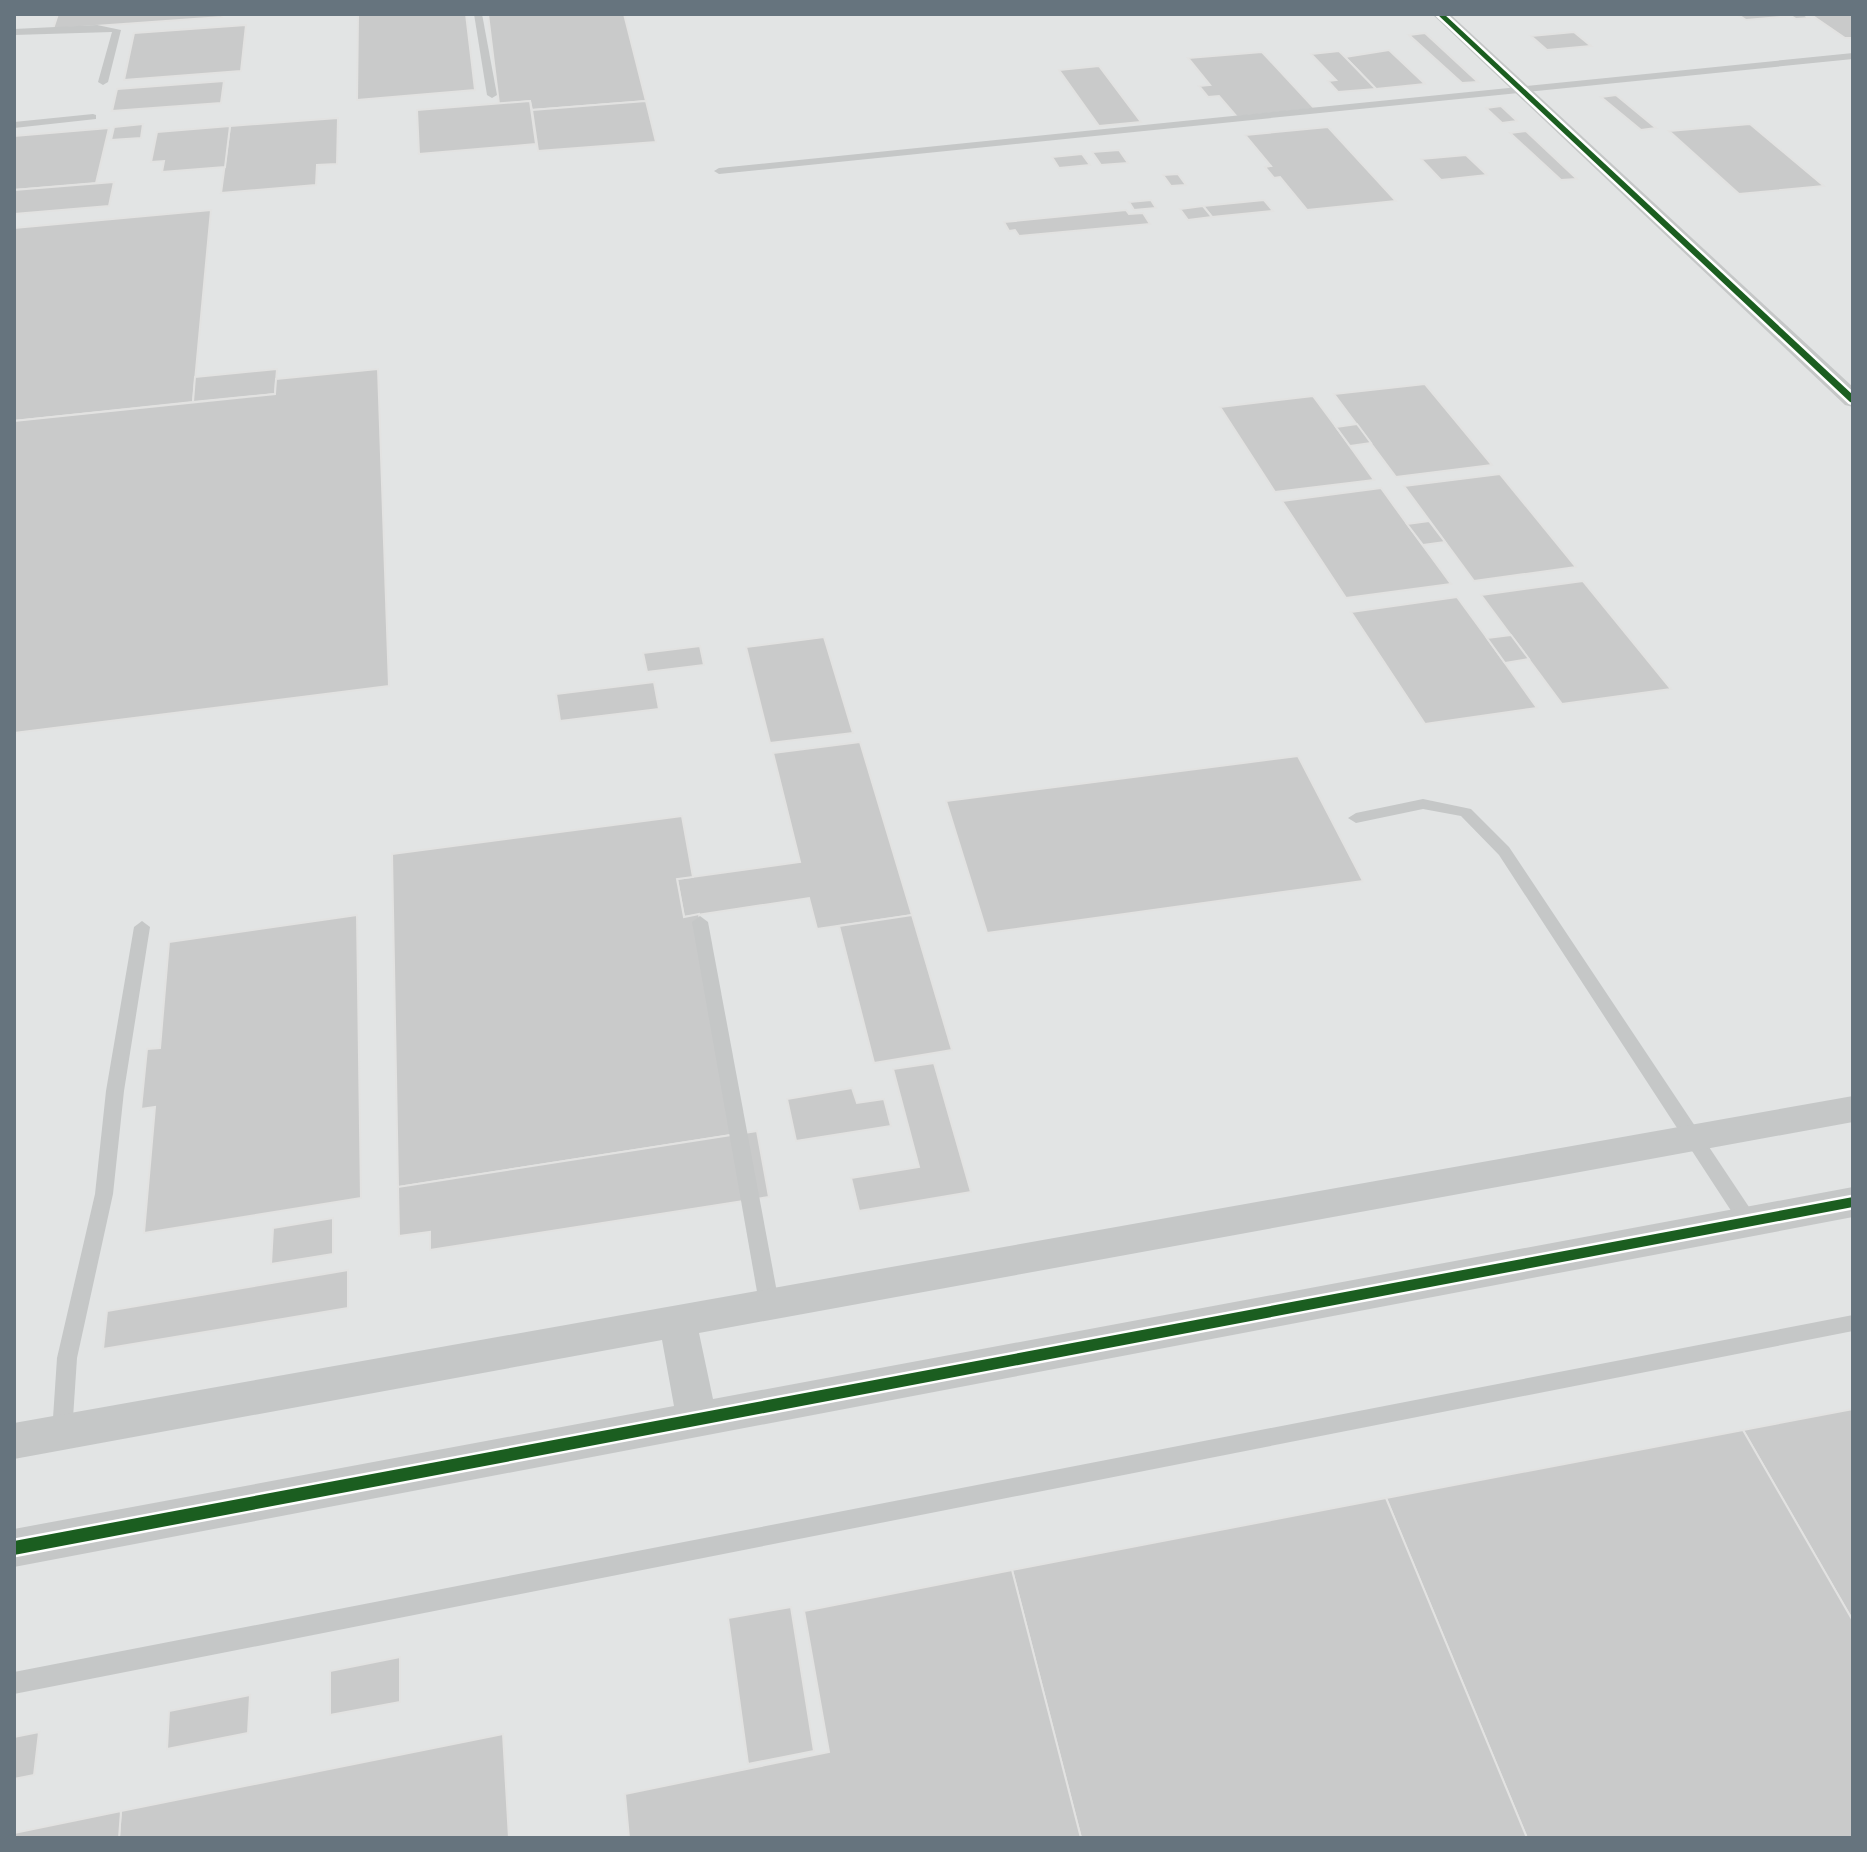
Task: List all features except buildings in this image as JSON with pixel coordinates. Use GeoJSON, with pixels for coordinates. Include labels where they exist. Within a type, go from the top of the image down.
{"type":"FeatureCollection","features":[{"type":"Feature","properties":{"kind":"street"},"geometry":{"type":"LineString","coordinates":[[1440,14],[1853,400]]}},
{"type":"Feature","properties":{"kind":"street"},"geometry":{"type":"LineString","coordinates":[[14,1441],[1853,1109]]}},
{"type":"Feature","properties":{"kind":"street"},"geometry":{"type":"LineString","coordinates":[[14,1548],[1853,1202]]}},
{"type":"Feature","properties":{"kind":"street"},"geometry":{"type":"LineString","coordinates":[[677,1319],[697,1419]]}},
{"type":"Feature","properties":{"kind":"lane"},"geometry":{"type":"LineString","coordinates":[[478,14],[492,95]]}},
{"type":"Feature","properties":{"kind":"lane"},"geometry":{"type":"LineString","coordinates":[[14,32],[78,28],[117,30],[103,82]]}},
{"type":"Feature","properties":{"kind":"lane"},"geometry":{"type":"LineString","coordinates":[[719,171],[1853,56]]}},
{"type":"Feature","properties":{"kind":"lane"},"geometry":{"type":"LineString","coordinates":[[14,125],[93,117]]}},
{"type":"Feature","properties":{"kind":"lane"},"geometry":{"type":"LineString","coordinates":[[1356,818],[1423,804],[1466,812],[1504,851],[1748,1221]]}},
{"type":"Feature","properties":{"kind":"lane"},"geometry":{"type":"LineString","coordinates":[[700,922],[769,1303]]}},
{"type":"Feature","properties":{"kind":"lane"},"geometry":{"type":"LineString","coordinates":[[62,1433],[67,1358],[104,1194],[115,1091],[142,927]]}},
{"type":"Feature","properties":{"kind":"lane"},"geometry":{"type":"LineString","coordinates":[[14,1683],[1853,1323]]}},
{"type":"Feature","properties":{"kind":"shaded area"},"geometry":{"type":"Polygon","coordinates":[[[14,14],[1853,14],[1853,1838],[14,1838],[14,14]]]}},
{"type":"Feature","properties":{"kind":"cycle path"},"geometry":{"type":"LineString","coordinates":[[1440,14],[1853,400]]}},
{"type":"Feature","properties":{"kind":"cycle path"},"geometry":{"type":"LineString","coordinates":[[14,1548],[1853,1202]]}}]}
